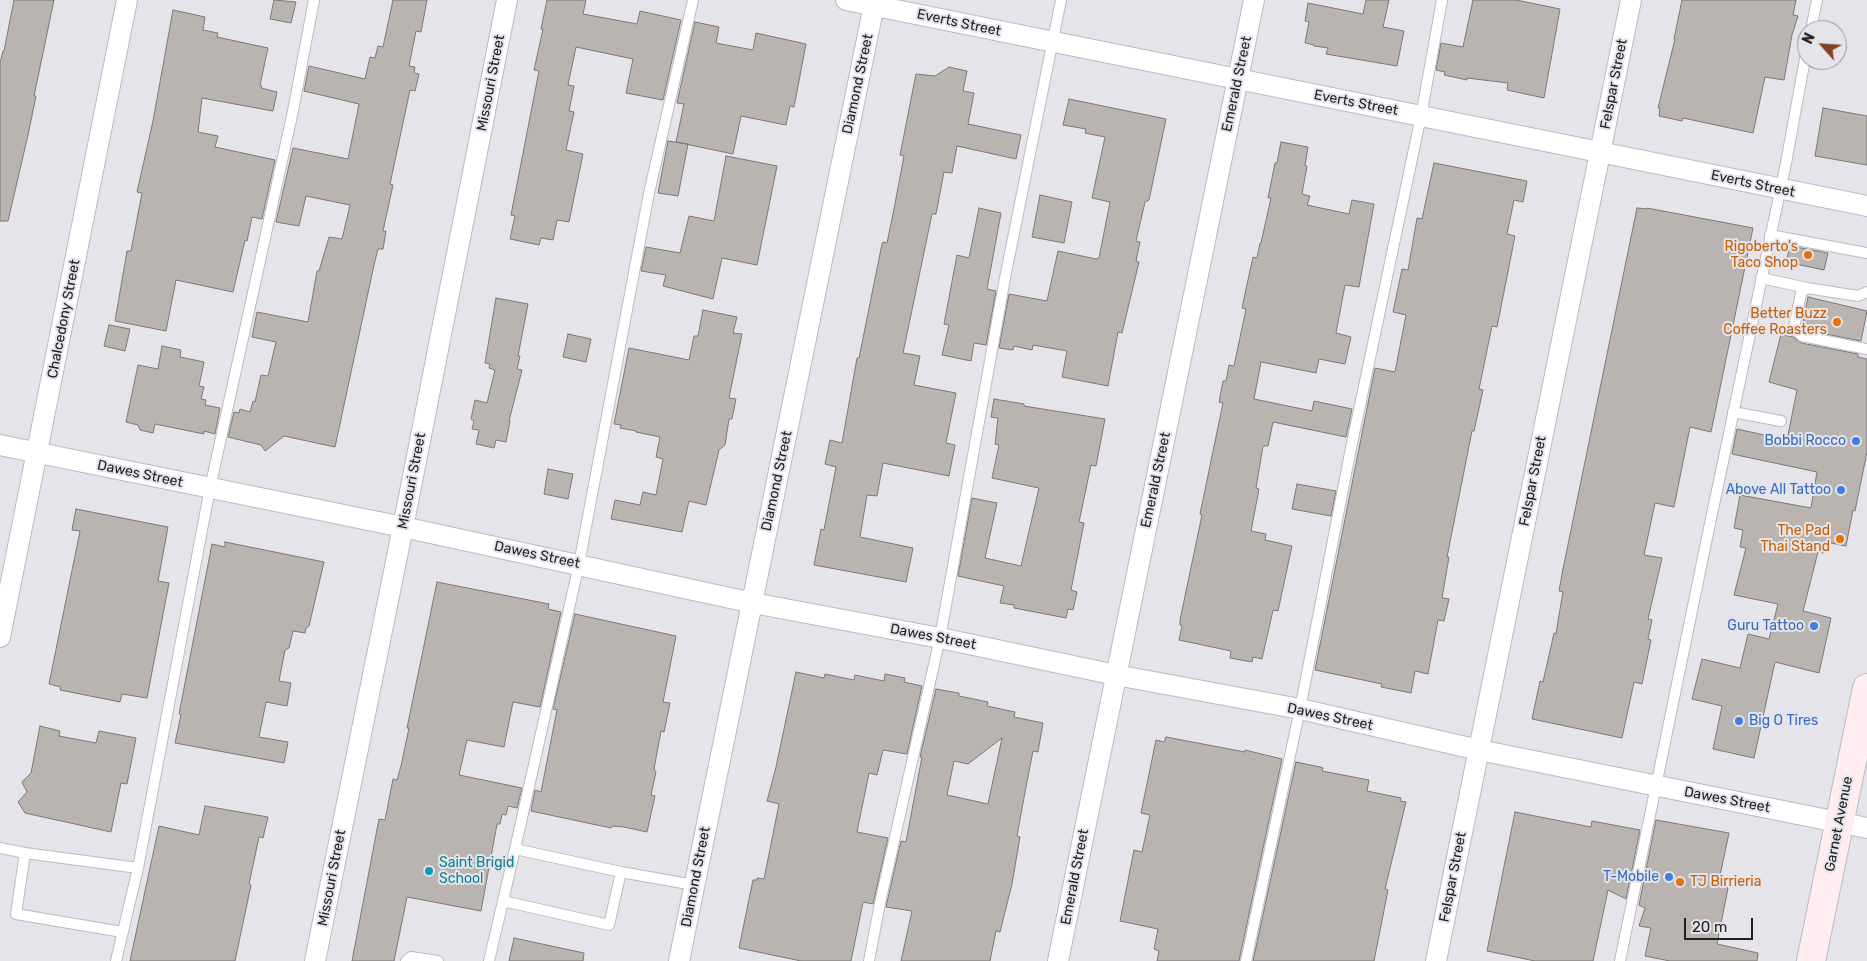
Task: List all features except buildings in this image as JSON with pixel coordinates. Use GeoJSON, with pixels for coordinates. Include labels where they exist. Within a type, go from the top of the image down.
{"type":"FeatureCollection","features":[{"type":"Feature","properties":{"kind":"main road","name":"Garnet Avenue"},"geometry":{"type":"LineString","coordinates":[[1811,961],[1867,688]]}},
{"type":"Feature","properties":{"kind":"street","name":"Chalcedony Street"},"geometry":{"type":"LineString","coordinates":[[0,637],[127,0]]}},
{"type":"Feature","properties":{"kind":"street","name":"Missouri Street"},"geometry":{"type":"LineString","coordinates":[[315,961],[507,0]]}},
{"type":"Feature","properties":{"kind":"street","name":"Everts Street"},"geometry":{"type":"LineString","coordinates":[[846,0],[875,3],[1052,42],[1867,206]]}},
{"type":"Feature","properties":{"kind":"street","name":"Emerald Street"},"geometry":{"type":"LineString","coordinates":[[1058,961],[1254,0]]}},
{"type":"Feature","properties":{"kind":"street","name":"Felspar Street"},"geometry":{"type":"LineString","coordinates":[[1436,961],[1630,0]]}},
{"type":"Feature","properties":{"kind":"street","name":"Diamond Street"},"geometry":{"type":"LineString","coordinates":[[679,961],[875,3]]}},
{"type":"Feature","properties":{"kind":"street","name":"Dawes Street"},"geometry":{"type":"LineString","coordinates":[[0,445],[580,564],[752,603],[940,638],[1116,675],[1300,710],[1479,750],[1867,828]]}},
{"type":"Feature","properties":{"kind":"lane"},"geometry":{"type":"LineString","coordinates":[[116,961],[138,868],[210,488],[293,111],[314,0]]}},
{"type":"Feature","properties":{"kind":"lane"},"geometry":{"type":"LineString","coordinates":[[489,961],[580,564],[650,193],[693,0]]}},
{"type":"Feature","properties":{"kind":"lane"},"geometry":{"type":"LineString","coordinates":[[869,961],[880,903],[940,638],[1004,288],[1061,0]]}},
{"type":"Feature","properties":{"kind":"lane"},"geometry":{"type":"LineString","coordinates":[[1246,961],[1300,710],[1351,448],[1421,116],[1442,0]]}},
{"type":"Feature","properties":{"kind":"lane"},"geometry":{"type":"LineString","coordinates":[[1813,20],[1816,0]]}},
{"type":"Feature","properties":{"kind":"lane"},"geometry":{"type":"LineString","coordinates":[[1620,961],[1786,163],[1803,70]]}},
{"type":"Feature","properties":{"kind":"lane"},"geometry":{"type":"LineString","coordinates":[[1770,235],[1867,253]]}},
{"type":"Feature","properties":{"kind":"lane"},"geometry":{"type":"LineString","coordinates":[[1761,278],[1858,296],[1867,292]]}},
{"type":"Feature","properties":{"kind":"lane"},"geometry":{"type":"LineString","coordinates":[[1807,288],[1801,293],[1794,328],[1798,334],[1867,349]]}},
{"type":"Feature","properties":{"kind":"lane"},"geometry":{"type":"LineString","coordinates":[[1733,412],[1781,421]]}},
{"type":"Feature","properties":{"kind":"lane"},"geometry":{"type":"LineString","coordinates":[[0,848],[138,868]]}},
{"type":"Feature","properties":{"kind":"lane"},"geometry":{"type":"LineString","coordinates":[[515,849],[621,872],[694,885]]}},
{"type":"Feature","properties":{"kind":"lane"},"geometry":{"type":"LineString","coordinates":[[25,853],[16,914],[122,932]]}},
{"type":"Feature","properties":{"kind":"lane"},"geometry":{"type":"LineString","coordinates":[[503,901],[609,925],[621,872]]}},
{"type":"Feature","properties":{"kind":"lane"},"geometry":{"type":"LineString","coordinates":[[406,961],[411,957],[438,961]]}},
{"type":"Feature","properties":{"kind":"place","name":"Rigoberto's Taco Shop"},"geometry":{"type":"Point","coordinates":[1808,255]}},
{"type":"Feature","properties":{"kind":"place","name":"Better Buzz Coffee Roasters"},"geometry":{"type":"Point","coordinates":[1837,322]}},
{"type":"Feature","properties":{"kind":"place","name":"Bobbi Rocco"},"geometry":{"type":"Point","coordinates":[1856,441]}},
{"type":"Feature","properties":{"kind":"place","name":"Above All Tattoo"},"geometry":{"type":"Point","coordinates":[1841,490]}},
{"type":"Feature","properties":{"kind":"place","name":"The Pad Thai Stand"},"geometry":{"type":"Point","coordinates":[1840,539]}},
{"type":"Feature","properties":{"kind":"place","name":"Guru Tattoo"},"geometry":{"type":"Point","coordinates":[1814,626]}},
{"type":"Feature","properties":{"kind":"place","name":"Big O Tires"},"geometry":{"type":"Point","coordinates":[1739,721]}},
{"type":"Feature","properties":{"kind":"place","name":"Saint Brigid School"},"geometry":{"type":"Point","coordinates":[429,871]}},
{"type":"Feature","properties":{"kind":"place","name":"T-Mobile"},"geometry":{"type":"Point","coordinates":[1669,877]}},
{"type":"Feature","properties":{"kind":"place","name":"TJ Birrieria"},"geometry":{"type":"Point","coordinates":[1680,882]}}]}
